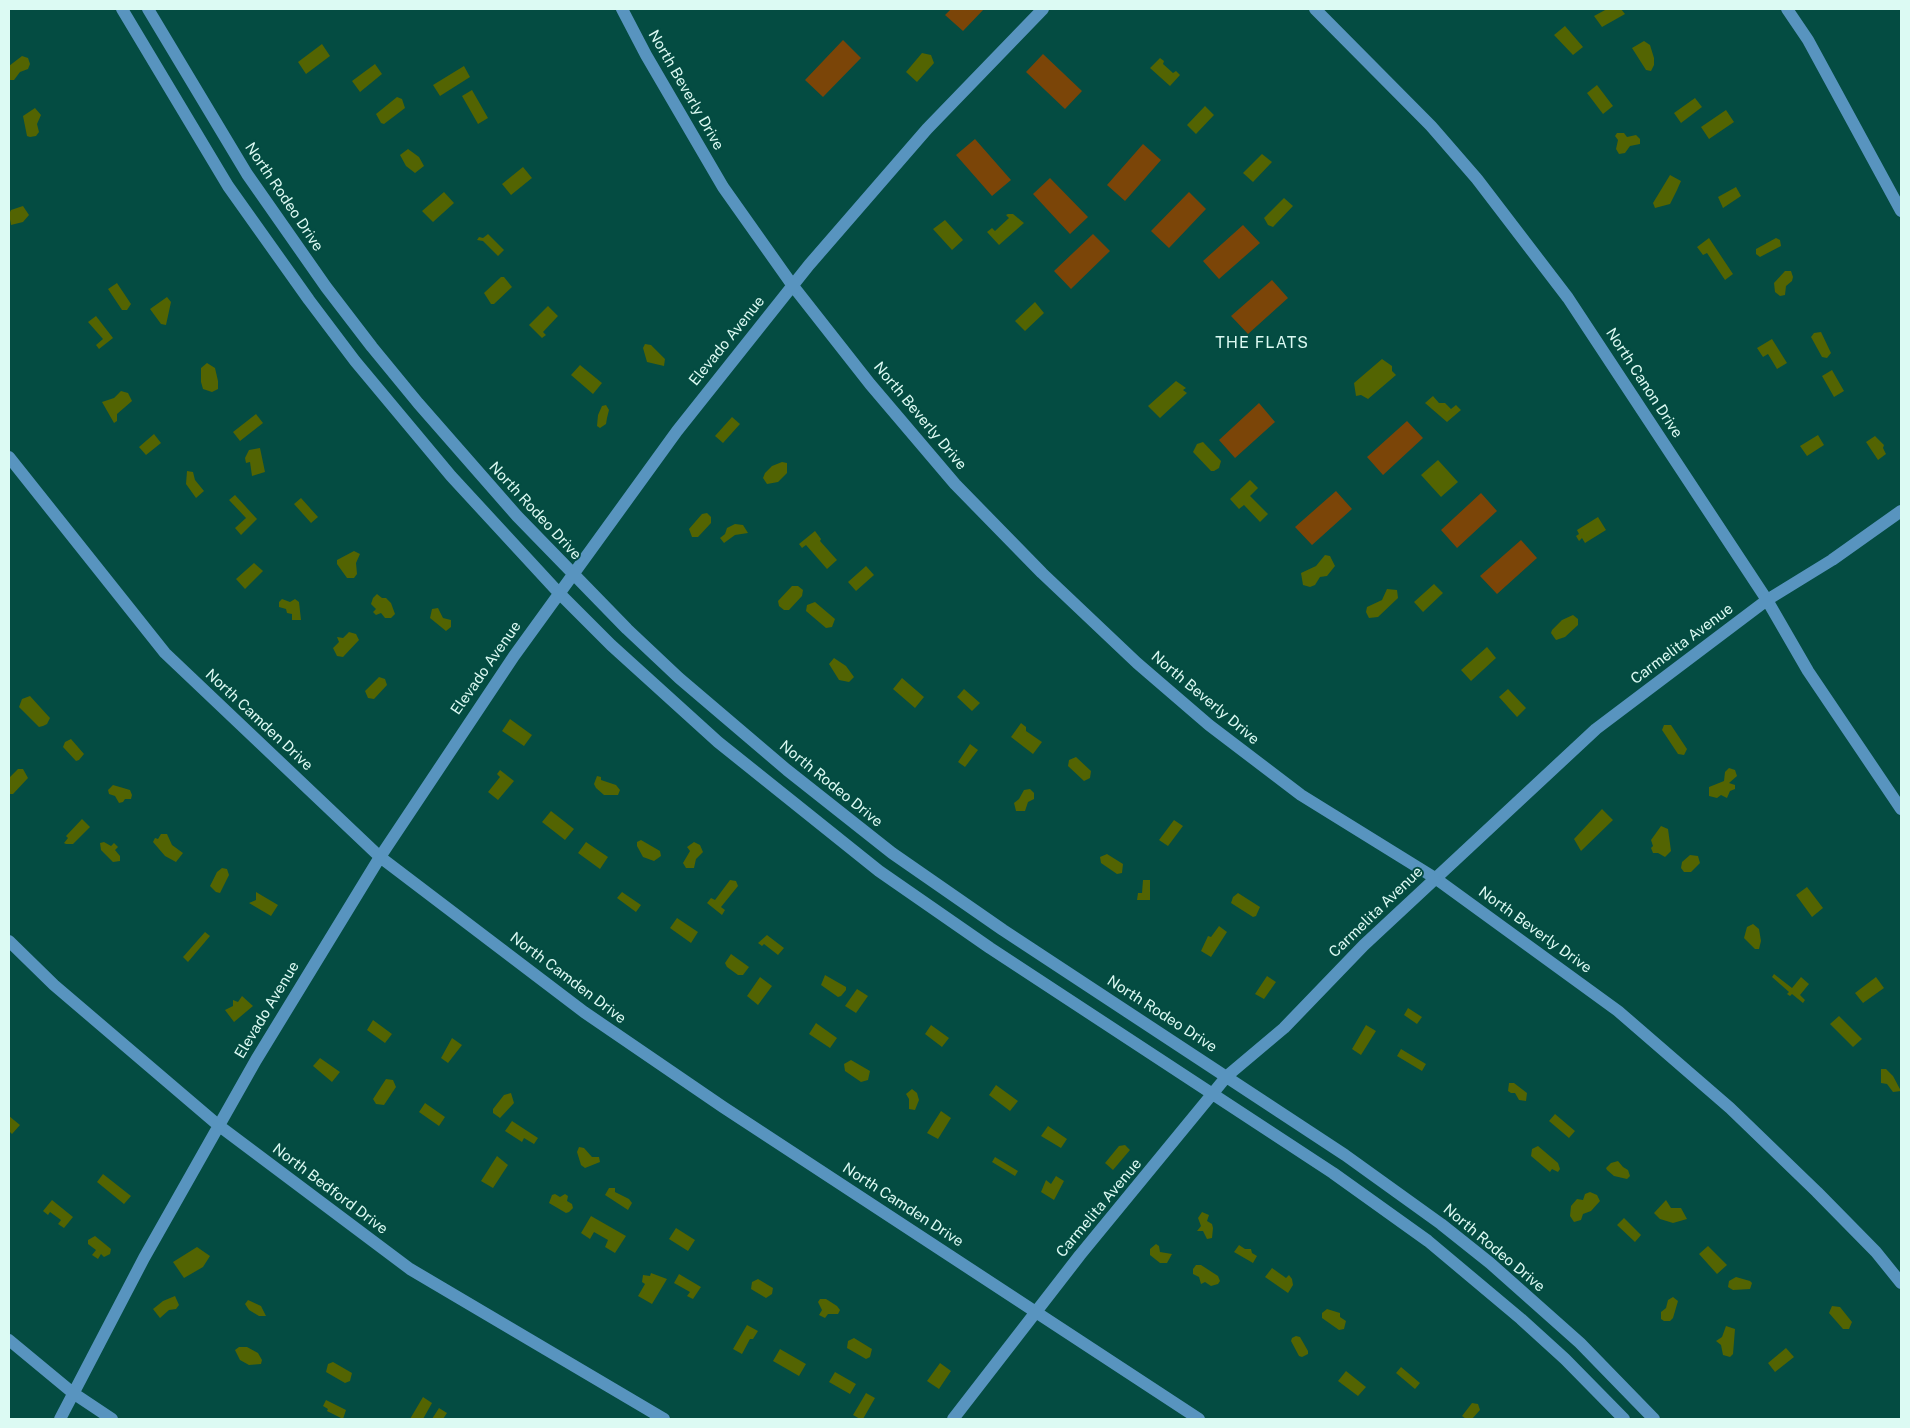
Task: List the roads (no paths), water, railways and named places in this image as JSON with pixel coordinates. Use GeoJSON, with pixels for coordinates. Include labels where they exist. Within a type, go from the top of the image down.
{"type":"FeatureCollection","features":[{"type":"Feature","properties":{"kind":"street"},"geometry":{"type":"LineString","coordinates":[[122,9],[223,178],[308,300],[413,432],[558,592],[664,694],[826,830],[958,926],[1213,1092],[1333,1173],[1428,1241],[1529,1326],[1624,1419]]}},
{"type":"Feature","properties":{"kind":"street","name":"North Rodeo Drive"},"geometry":{"type":"LineString","coordinates":[[148,9],[247,174],[332,295],[400,382],[468,462],[572,574],[679,678],[839,812],[946,891],[1227,1076],[1394,1189],[1490,1263],[1580,1343],[1654,1419]]}},
{"type":"Feature","properties":{"kind":"street","name":"North Beverly Drive"},"geometry":{"type":"LineString","coordinates":[[622,9],[646,55],[723,186],[793,286],[870,384],[955,484],[1042,573],[1137,663],[1209,725],[1301,795],[1435,878],[1543,955],[1633,1024],[1730,1108],[1817,1192],[1876,1252],[1901,1283]]}},
{"type":"Feature","properties":{"kind":"street","name":"Elevado Avenue"},"geometry":{"type":"LineString","coordinates":[[60,1419],[144,1258],[218,1125],[297,990],[380,857],[468,723],[558,592],[677,431],[793,286],[927,129],[1043,9]]}},
{"type":"Feature","properties":{"kind":"street","name":"North Canon Drive"},"geometry":{"type":"LineString","coordinates":[[1315,9],[1431,126],[1522,236],[1614,366],[1767,600],[1808,671],[1901,810]]}},
{"type":"Feature","properties":{"kind":"street"},"geometry":{"type":"LineString","coordinates":[[1787,9],[1808,40],[1901,211]]}},
{"type":"Feature","properties":{"kind":"street","name":"North Camden Drive"},"geometry":{"type":"LineString","coordinates":[[9,457],[165,653],[380,857],[584,1012],[723,1107],[1199,1419]]}},
{"type":"Feature","properties":{"kind":"street","name":"Carmelita Avenue"},"geometry":{"type":"LineString","coordinates":[[953,1419],[1080,1255],[1227,1076],[1284,1028],[1364,946],[1596,729],[1767,600],[1832,560],[1901,511]]}},
{"type":"Feature","properties":{"kind":"street","name":"North Bedford Drive"},"geometry":{"type":"LineString","coordinates":[[9,940],[54,985],[218,1125],[410,1269],[664,1419]]}},
{"type":"Feature","properties":{"kind":"street"},"geometry":{"type":"LineString","coordinates":[[9,1340],[73,1393],[112,1419]]}},
{"type":"Feature","properties":{"kind":"district","name":"THE FLATS"},"geometry":{"type":"Point","coordinates":[1262,343]}}]}
